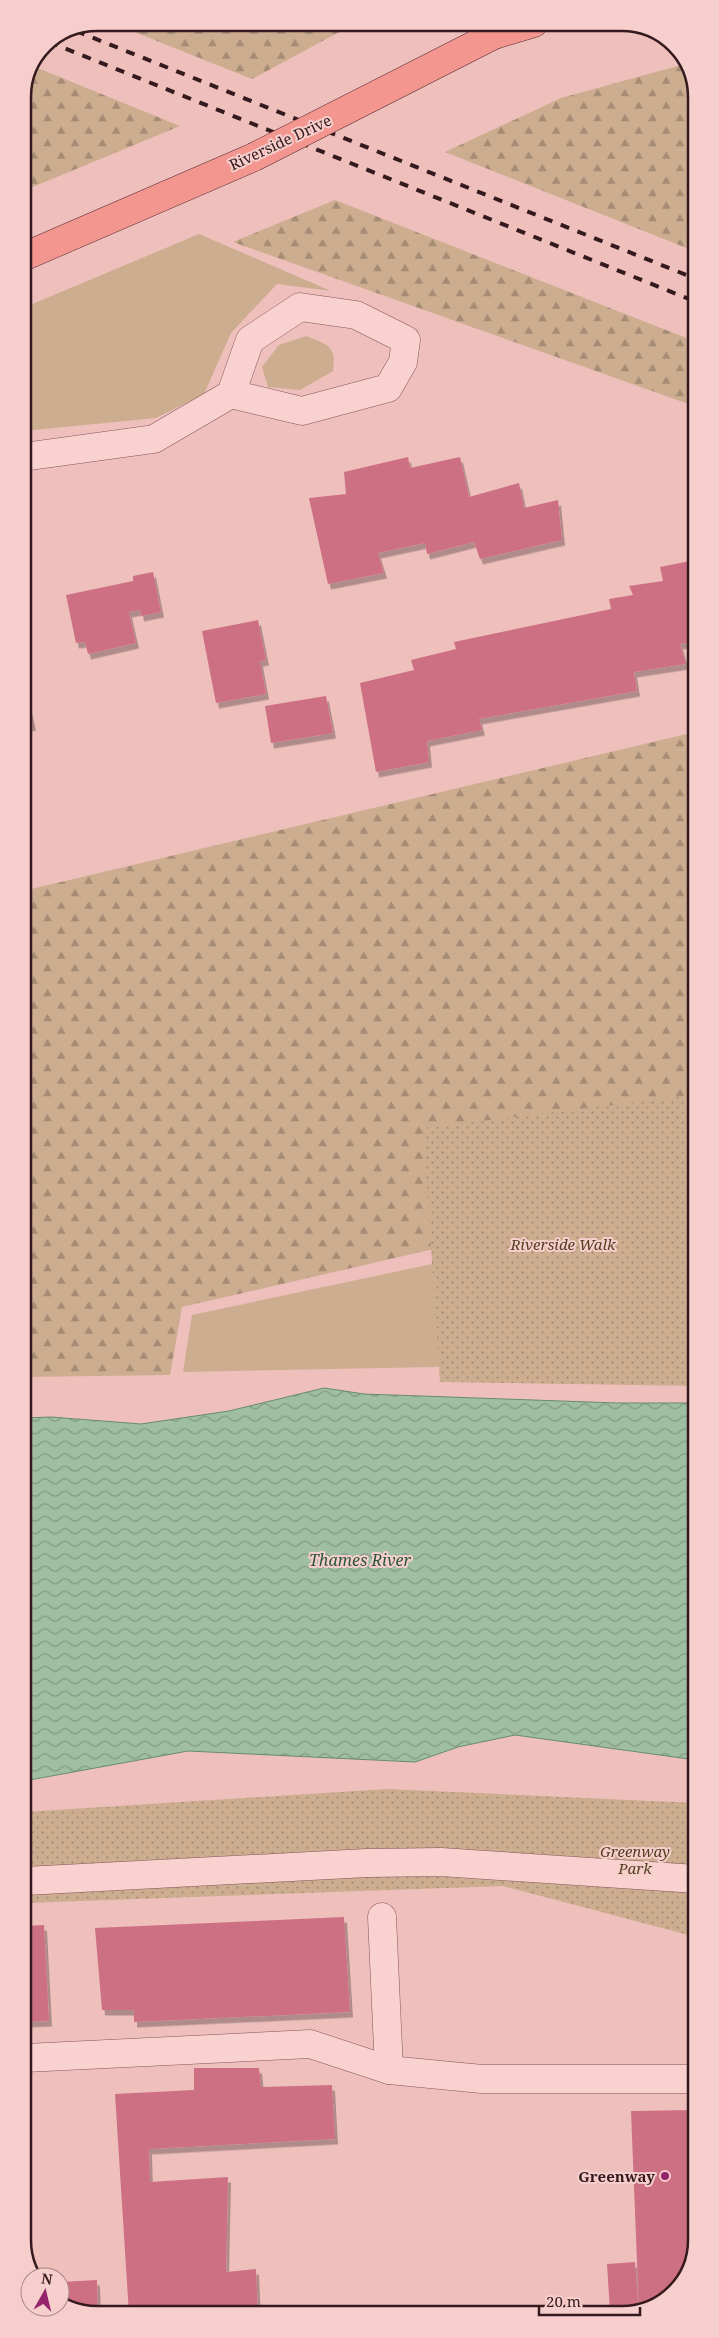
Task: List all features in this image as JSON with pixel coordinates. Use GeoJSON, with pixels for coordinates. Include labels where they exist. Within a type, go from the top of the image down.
{"type":"FeatureCollection","features":[{"type":"Feature","properties":{"kind":"main road","name":"Riverside Drive"},"geometry":{"type":"LineString","coordinates":[[31,253],[254,157],[494,35],[507,31]]}},
{"type":"Feature","properties":{"kind":"street"},"geometry":{"type":"LineString","coordinates":[[31,456],[154,438],[232,394],[250,340],[300,307],[356,315],[406,340],[403,362],[388,388],[302,411],[232,394]]}},
{"type":"Feature","properties":{"kind":"street"},"geometry":{"type":"LineString","coordinates":[[31,1881],[367,1863],[441,1862],[688,1878]]}},
{"type":"Feature","properties":{"kind":"street"},"geometry":{"type":"LineString","coordinates":[[382,1917],[389,2070]]}},
{"type":"Feature","properties":{"kind":"street"},"geometry":{"type":"LineString","coordinates":[[31,2058],[310,2044],[389,2070],[482,2079],[688,2079]]}},
{"type":"Feature","properties":{"kind":"green space"},"geometry":{"type":"Polygon","coordinates":[[[132,31],[341,31],[252,79],[132,31]]]}},
{"type":"Feature","properties":{"kind":"green space"},"geometry":{"type":"Polygon","coordinates":[[[680,65],[686,80],[688,97],[688,249],[445,152],[561,98],[680,65]]]}},
{"type":"Feature","properties":{"kind":"green space"},"geometry":{"type":"Polygon","coordinates":[[[38,68],[180,126],[31,188],[31,97],[38,68]]]}},
{"type":"Feature","properties":{"kind":"green space"},"geometry":{"type":"Polygon","coordinates":[[[335,200],[688,339],[688,404],[233,242],[335,200]]]}},
{"type":"Feature","properties":{"kind":"green space"},"geometry":{"type":"Polygon","coordinates":[[[199,234],[331,291],[277,284],[231,333],[204,394],[156,418],[31,430],[31,305],[199,234]]]}},
{"type":"Feature","properties":{"kind":"green space"},"geometry":{"type":"Polygon","coordinates":[[[306,336],[320,341],[329,347],[333,356],[333,371],[300,390],[268,387],[262,367],[279,345],[306,336]]]}},
{"type":"Feature","properties":{"kind":"green space"},"geometry":{"type":"Polygon","coordinates":[[[688,734],[688,1229],[560,1220],[182,1307],[170,1375],[31,1377],[31,889],[688,734]]]}},
{"type":"Feature","properties":{"kind":"green space","name":"Riverside Walk"},"geometry":{"type":"Polygon","coordinates":[[[688,1096],[688,1386],[440,1382],[423,1128],[688,1096]]]}},
{"type":"Feature","properties":{"kind":"green space"},"geometry":{"type":"Polygon","coordinates":[[[559,1237],[688,1362],[183,1372],[192,1315],[559,1237]]]}},
{"type":"Feature","properties":{"kind":"green space","name":"Greenway Park"},"geometry":{"type":"Polygon","coordinates":[[[387,1789],[688,1803],[688,1935],[503,1886],[31,1903],[31,1812],[387,1789]]]}},
{"type":"Feature","properties":{"kind":"water","name":"Thames River"},"geometry":{"type":"Polygon","coordinates":[[[324,1388],[364,1394],[617,1403],[688,1403],[688,1759],[515,1735],[458,1747],[415,1762],[188,1751],[31,1780],[31,1418],[51,1417],[141,1424],[229,1411],[324,1388]]]}},
{"type":"Feature","properties":{"kind":"building"},"geometry":{"type":"Polygon","coordinates":[[[408,457],[410,468],[460,457],[469,497],[519,483],[524,508],[558,500],[562,540],[480,559],[474,542],[427,554],[425,543],[378,553],[384,573],[328,584],[309,498],[346,494],[344,472],[408,457]]]}},
{"type":"Feature","properties":{"kind":"building"},"geometry":{"type":"Polygon","coordinates":[[[688,561],[688,643],[680,644],[686,664],[634,672],[637,691],[479,719],[482,730],[427,741],[429,762],[376,772],[360,683],[414,670],[411,660],[456,649],[454,642],[611,609],[609,599],[633,595],[629,586],[663,581],[660,567],[688,561]]]}},
{"type":"Feature","properties":{"kind":"building"},"geometry":{"type":"Polygon","coordinates":[[[153,572],[161,612],[141,616],[140,610],[129,612],[136,643],[88,654],[85,642],[76,643],[66,595],[133,581],[133,576],[153,572]]]}},
{"type":"Feature","properties":{"kind":"building"},"geometry":{"type":"Polygon","coordinates":[[[258,620],[266,660],[260,661],[266,694],[216,703],[202,631],[258,620]]]}},
{"type":"Feature","properties":{"kind":"building"},"geometry":{"type":"Polygon","coordinates":[[[326,696],[333,733],[271,743],[265,706],[326,696]]]}},
{"type":"Feature","properties":{"kind":"building"},"geometry":{"type":"Polygon","coordinates":[[[344,1917],[350,2012],[134,2022],[134,2010],[102,2010],[95,1928],[344,1917]]]}},
{"type":"Feature","properties":{"kind":"building"},"geometry":{"type":"Polygon","coordinates":[[[44,1925],[49,2021],[31,2022],[31,1926],[44,1925]]]}},
{"type":"Feature","properties":{"kind":"building"},"geometry":{"type":"Polygon","coordinates":[[[194,2068],[259,2068],[261,2087],[332,2085],[335,2139],[149,2149],[150,2182],[228,2177],[226,2272],[256,2269],[258,2306],[128,2306],[115,2094],[194,2090],[194,2068]]]}},
{"type":"Feature","properties":{"kind":"building","name":"Greenway"},"geometry":{"type":"Polygon","coordinates":[[[688,2110],[688,2240],[684,2261],[674,2280],[659,2295],[639,2304],[631,2111],[688,2110]]]}},
{"type":"Feature","properties":{"kind":"building"},"geometry":{"type":"Polygon","coordinates":[[[635,2262],[638,2304],[610,2306],[607,2264],[635,2262]]]}},
{"type":"Feature","properties":{"kind":"building"},"geometry":{"type":"Polygon","coordinates":[[[97,2280],[98,2306],[70,2300],[70,2281],[97,2280]]]}},
{"type":"Feature","properties":{"kind":"railway"},"geometry":{"type":"LineString","coordinates":[[82,33],[688,276]]}},
{"type":"Feature","properties":{"kind":"railway"},"geometry":{"type":"LineString","coordinates":[[56,45],[688,299]]}},
{"type":"Feature","properties":{"kind":"place","name":"Greenway"},"geometry":{"type":"Point","coordinates":[665,2176]}}]}
